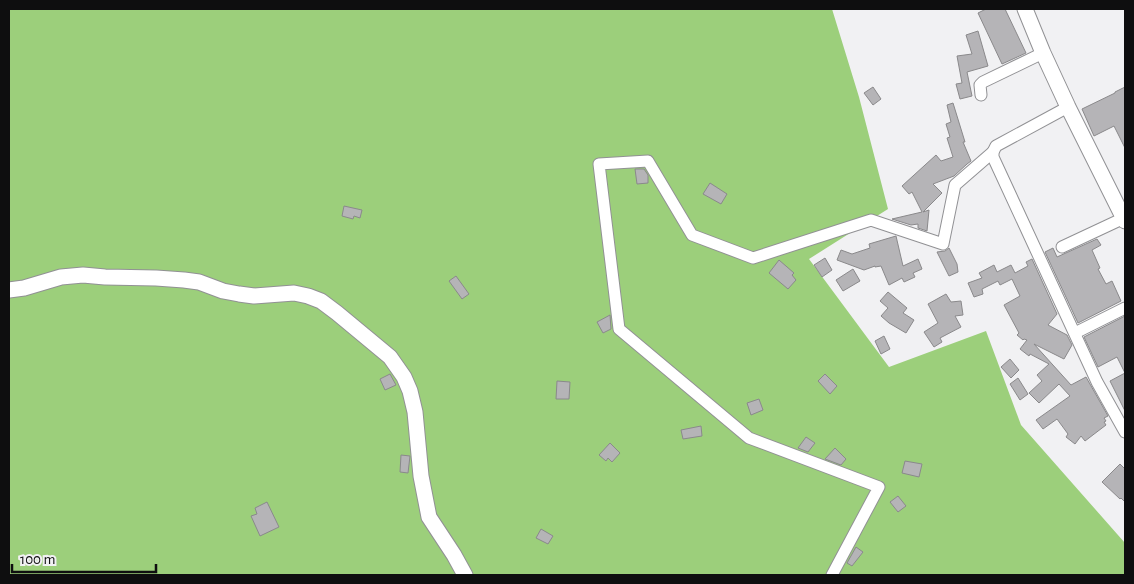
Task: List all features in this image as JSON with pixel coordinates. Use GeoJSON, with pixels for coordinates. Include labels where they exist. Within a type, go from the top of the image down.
{"type":"FeatureCollection","features":[{"type":"Feature","properties":{"kind":"street"},"geometry":{"type":"LineString","coordinates":[[1024,9],[1068,107],[1124,220],[1062,247]]}},
{"type":"Feature","properties":{"kind":"street"},"geometry":{"type":"LineString","coordinates":[[980,95],[980,85],[983,82],[1043,54]]}},
{"type":"Feature","properties":{"kind":"street"},"geometry":{"type":"LineString","coordinates":[[832,575],[879,487],[749,438],[619,329],[599,164],[648,162],[692,236],[753,258],[871,220],[943,244],[955,185],[993,152],[996,146],[1068,107]]}},
{"type":"Feature","properties":{"kind":"street"},"geometry":{"type":"LineString","coordinates":[[993,152],[993,157],[1074,334],[1097,382],[1125,432]]}},
{"type":"Feature","properties":{"kind":"street"},"geometry":{"type":"LineString","coordinates":[[9,290],[24,288],[61,277],[83,275],[184,280],[199,282],[239,294],[254,296],[294,293],[321,301],[390,357],[404,377],[410,391],[415,412],[421,476],[430,517],[454,554],[464,575]]}},
{"type":"Feature","properties":{"kind":"street"},"geometry":{"type":"LineString","coordinates":[[1074,334],[1125,308]]}},
{"type":"Feature","properties":{"kind":"green space"},"geometry":{"type":"Polygon","coordinates":[[[9,9],[832,9],[859,97],[888,209],[809,259],[889,367],[986,331],[1021,425],[1125,543],[1125,575],[9,575],[9,9]]]}},
{"type":"Feature","properties":{"kind":"building"},"geometry":{"type":"Polygon","coordinates":[[[986,9],[1005,9],[1026,53],[1002,64],[978,13],[986,9]]]}},
{"type":"Feature","properties":{"kind":"building"},"geometry":{"type":"Polygon","coordinates":[[[978,31],[988,66],[967,72],[972,96],[960,99],[956,84],[962,83],[957,56],[972,54],[966,35],[978,31]]]}},
{"type":"Feature","properties":{"kind":"building"},"geometry":{"type":"Polygon","coordinates":[[[873,87],[881,99],[873,105],[864,93],[873,87]]]}},
{"type":"Feature","properties":{"kind":"building"},"geometry":{"type":"Polygon","coordinates":[[[1125,87],[1125,148],[1114,126],[1094,136],[1082,109],[1125,87]]]}},
{"type":"Feature","properties":{"kind":"building"},"geometry":{"type":"Polygon","coordinates":[[[953,103],[965,142],[963,142],[971,161],[954,176],[933,184],[942,193],[923,212],[929,210],[927,231],[918,228],[918,224],[911,225],[892,219],[922,212],[912,192],[909,194],[902,186],[936,155],[941,161],[953,157],[947,138],[950,137],[946,124],[951,122],[947,105],[953,103]]]}},
{"type":"Feature","properties":{"kind":"building"},"geometry":{"type":"Polygon","coordinates":[[[635,169],[644,169],[648,175],[648,183],[637,184],[635,169]]]}},
{"type":"Feature","properties":{"kind":"building"},"geometry":{"type":"Polygon","coordinates":[[[710,183],[727,194],[721,204],[703,194],[710,183]]]}},
{"type":"Feature","properties":{"kind":"building"},"geometry":{"type":"Polygon","coordinates":[[[344,206],[362,210],[360,218],[354,216],[353,219],[342,216],[344,206]]]}},
{"type":"Feature","properties":{"kind":"building"},"geometry":{"type":"Polygon","coordinates":[[[896,236],[903,266],[918,259],[922,269],[913,273],[915,277],[904,282],[902,278],[889,285],[881,266],[864,270],[837,260],[841,250],[852,254],[870,248],[869,244],[896,236]]]}},
{"type":"Feature","properties":{"kind":"building"},"geometry":{"type":"Polygon","coordinates":[[[1097,239],[1101,245],[1092,250],[1100,268],[1098,269],[1106,284],[1112,281],[1121,301],[1078,323],[1045,252],[1053,248],[1057,257],[1097,239]]]}},
{"type":"Feature","properties":{"kind":"building"},"geometry":{"type":"Polygon","coordinates":[[[949,248],[957,264],[958,272],[949,276],[937,252],[945,251],[949,248]]]}},
{"type":"Feature","properties":{"kind":"building"},"geometry":{"type":"Polygon","coordinates":[[[825,258],[832,270],[822,277],[814,265],[825,258]]]}},
{"type":"Feature","properties":{"kind":"building"},"geometry":{"type":"Polygon","coordinates":[[[1032,259],[1057,314],[1048,325],[1067,335],[1072,345],[1064,359],[1034,344],[1071,385],[1086,377],[1108,416],[1104,418],[1106,425],[1085,441],[1081,436],[1075,444],[1066,437],[1068,434],[1057,419],[1043,429],[1036,420],[1070,396],[1059,384],[1039,403],[1029,393],[1042,381],[1037,375],[1049,364],[1030,354],[1029,356],[1020,349],[1027,340],[1023,340],[1017,335],[1019,333],[1004,305],[1020,296],[1012,279],[1000,285],[998,281],[982,289],[983,294],[974,297],[968,283],[982,278],[979,273],[994,265],[997,272],[1011,265],[1015,273],[1028,266],[1026,262],[1032,259]]]}},
{"type":"Feature","properties":{"kind":"building"},"geometry":{"type":"Polygon","coordinates":[[[779,260],[794,273],[792,275],[796,280],[788,289],[769,273],[779,260]]]}},
{"type":"Feature","properties":{"kind":"building"},"geometry":{"type":"Polygon","coordinates":[[[853,269],[860,281],[843,291],[836,280],[853,269]]]}},
{"type":"Feature","properties":{"kind":"building"},"geometry":{"type":"Polygon","coordinates":[[[456,276],[469,294],[462,299],[449,281],[456,276]]]}},
{"type":"Feature","properties":{"kind":"building"},"geometry":{"type":"Polygon","coordinates":[[[888,292],[907,308],[903,313],[914,320],[906,333],[881,316],[888,308],[880,301],[888,292]]]}},
{"type":"Feature","properties":{"kind":"building"},"geometry":{"type":"Polygon","coordinates":[[[946,294],[951,302],[961,301],[963,315],[955,316],[961,327],[940,338],[942,342],[934,347],[924,332],[938,323],[928,304],[946,294]]]}},
{"type":"Feature","properties":{"kind":"building"},"geometry":{"type":"Polygon","coordinates":[[[610,315],[611,329],[603,333],[597,322],[610,315]]]}},
{"type":"Feature","properties":{"kind":"building"},"geometry":{"type":"Polygon","coordinates":[[[1125,316],[1125,373],[1117,357],[1098,367],[1084,337],[1125,316]]]}},
{"type":"Feature","properties":{"kind":"building"},"geometry":{"type":"Polygon","coordinates":[[[884,336],[890,349],[881,354],[875,341],[884,336]]]}},
{"type":"Feature","properties":{"kind":"building"},"geometry":{"type":"Polygon","coordinates":[[[1010,359],[1019,370],[1011,378],[1001,367],[1010,359]]]}},
{"type":"Feature","properties":{"kind":"building"},"geometry":{"type":"Polygon","coordinates":[[[1125,373],[1125,411],[1110,381],[1125,373]]]}},
{"type":"Feature","properties":{"kind":"building"},"geometry":{"type":"Polygon","coordinates":[[[390,374],[396,385],[385,390],[380,379],[390,374]]]}},
{"type":"Feature","properties":{"kind":"building"},"geometry":{"type":"Polygon","coordinates":[[[825,374],[837,386],[830,394],[818,381],[825,374]]]}},
{"type":"Feature","properties":{"kind":"building"},"geometry":{"type":"Polygon","coordinates":[[[1018,378],[1028,394],[1020,400],[1010,384],[1018,378]]]}},
{"type":"Feature","properties":{"kind":"building"},"geometry":{"type":"Polygon","coordinates":[[[557,381],[570,382],[569,399],[556,399],[557,381]]]}},
{"type":"Feature","properties":{"kind":"building"},"geometry":{"type":"Polygon","coordinates":[[[759,399],[763,410],[751,415],[747,403],[759,399]]]}},
{"type":"Feature","properties":{"kind":"building"},"geometry":{"type":"Polygon","coordinates":[[[701,426],[702,436],[683,439],[681,430],[701,426]]]}},
{"type":"Feature","properties":{"kind":"building"},"geometry":{"type":"Polygon","coordinates":[[[806,437],[815,443],[808,452],[798,448],[806,437]]]}},
{"type":"Feature","properties":{"kind":"building"},"geometry":{"type":"Polygon","coordinates":[[[610,443],[620,453],[612,462],[608,458],[606,461],[599,455],[610,443]]]}},
{"type":"Feature","properties":{"kind":"building"},"geometry":{"type":"Polygon","coordinates":[[[835,448],[846,459],[841,465],[825,459],[835,448]]]}},
{"type":"Feature","properties":{"kind":"building"},"geometry":{"type":"Polygon","coordinates":[[[401,455],[410,456],[408,473],[400,472],[401,455]]]}},
{"type":"Feature","properties":{"kind":"building"},"geometry":{"type":"Polygon","coordinates":[[[905,461],[922,464],[919,477],[902,473],[905,461]]]}},
{"type":"Feature","properties":{"kind":"building"},"geometry":{"type":"Polygon","coordinates":[[[1120,464],[1125,469],[1125,502],[1102,482],[1120,464]]]}},
{"type":"Feature","properties":{"kind":"building"},"geometry":{"type":"Polygon","coordinates":[[[898,496],[906,506],[898,512],[890,502],[898,496]]]}},
{"type":"Feature","properties":{"kind":"building"},"geometry":{"type":"Polygon","coordinates":[[[267,502],[279,527],[260,536],[251,516],[257,514],[255,508],[267,502]]]}},
{"type":"Feature","properties":{"kind":"building"},"geometry":{"type":"Polygon","coordinates":[[[541,529],[553,536],[548,544],[536,538],[541,529]]]}},
{"type":"Feature","properties":{"kind":"building"},"geometry":{"type":"Polygon","coordinates":[[[856,547],[863,552],[852,566],[847,563],[856,547]]]}}]}
